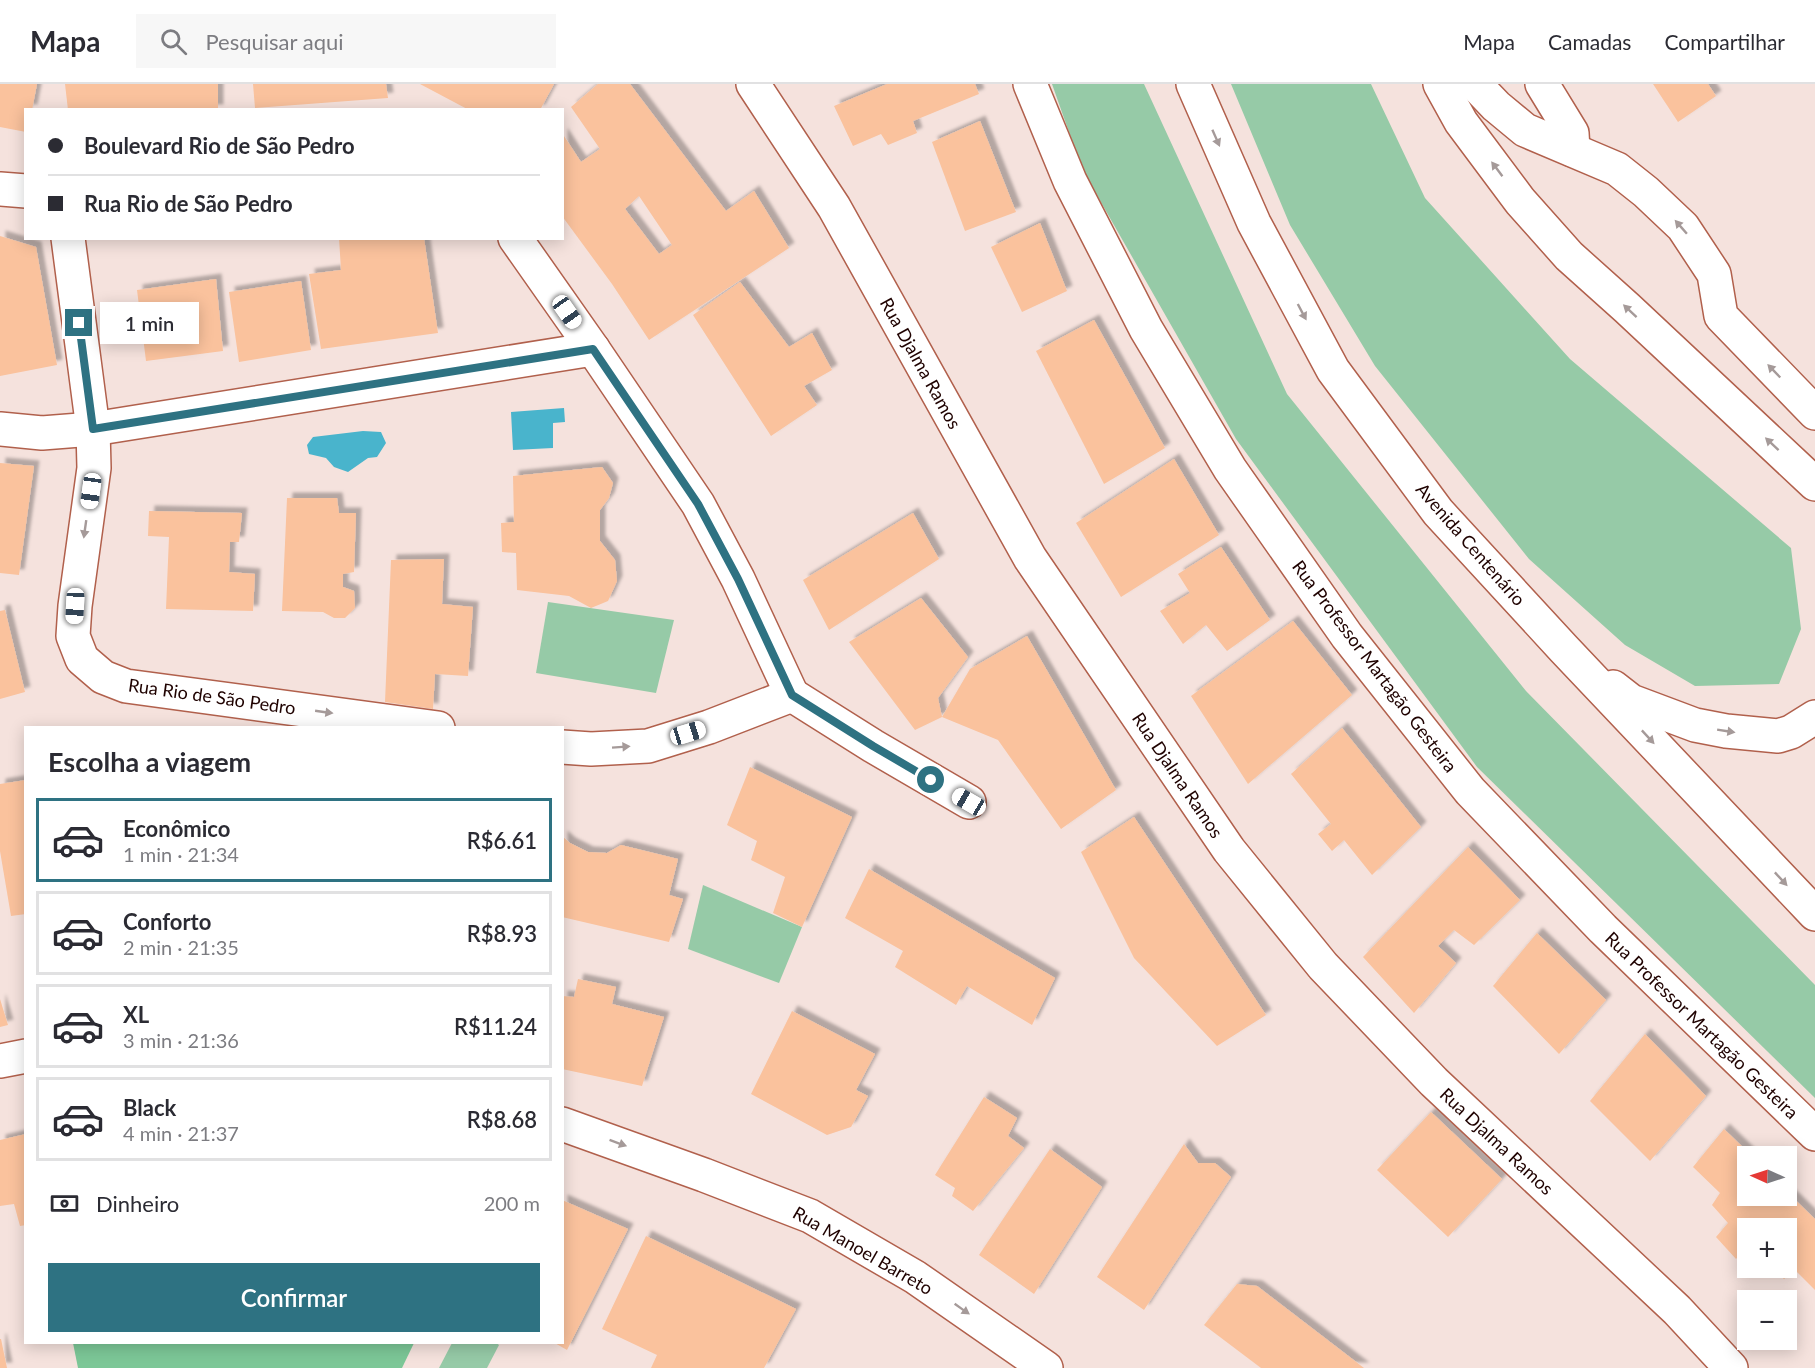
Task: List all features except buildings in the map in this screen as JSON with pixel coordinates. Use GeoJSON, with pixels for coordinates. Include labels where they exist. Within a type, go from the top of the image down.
{"type":"FeatureCollection","features":[{"type":"Feature","properties":{"kind":"street","name":"Rua Djalma Ramos"},"geometry":{"type":"LineString","coordinates":[[753,84],[834,207],[1030,558],[1229,850],[1323,966],[1434,1082],[1677,1310],[1731,1368]]}},
{"type":"Feature","properties":{"kind":"street","name":"Rua Professor Martagão Gesteira"},"geometry":{"type":"LineString","coordinates":[[1030,84],[1070,181],[1146,329],[1230,469],[1347,636],[1470,791],[1603,929],[1815,1134]]}},
{"type":"Feature","properties":{"kind":"street","name":"Avenida Centenário"},"geometry":{"type":"LineString","coordinates":[[1193,84],[1254,223],[1333,370],[1438,512],[1564,649],[1815,914]]}},
{"type":"Feature","properties":{"kind":"street"},"geometry":{"type":"LineString","coordinates":[[1440,84],[1461,122],[1520,201],[1569,256],[1815,484]]}},
{"type":"Feature","properties":{"kind":"street"},"geometry":{"type":"LineString","coordinates":[[1475,84],[1496,106],[1526,130],[1605,166],[1617,169],[1646,192],[1683,227],[1714,274],[1721,316],[1815,413]]}},
{"type":"Feature","properties":{"kind":"street"},"geometry":{"type":"LineString","coordinates":[[1542,84],[1572,133],[1573,150]]}},
{"type":"Feature","properties":{"kind":"street"},"geometry":{"type":"LineString","coordinates":[[0,189],[24,191]]}},
{"type":"Feature","properties":{"kind":"street","name":"Rua Rio de São Pedro"},"geometry":{"type":"LineString","coordinates":[[68,240],[93,429],[94,468],[73,636],[82,658],[103,677],[126,686],[423,726]]}},
{"type":"Feature","properties":{"kind":"street"},"geometry":{"type":"LineString","coordinates":[[515,240],[593,349],[698,504],[738,579],[792,695],[969,802]]}},
{"type":"Feature","properties":{"kind":"street"},"geometry":{"type":"LineString","coordinates":[[0,429],[42,433],[93,429],[593,349]]}},
{"type":"Feature","properties":{"kind":"street"},"geometry":{"type":"LineString","coordinates":[[1564,649],[1631,701],[1695,725],[1726,731],[1778,736],[1791,732],[1815,717]]}},
{"type":"Feature","properties":{"kind":"street"},"geometry":{"type":"LineString","coordinates":[[564,747],[591,749],[648,746],[708,727],[792,695]]}},
{"type":"Feature","properties":{"kind":"street"},"geometry":{"type":"LineString","coordinates":[[0,1061],[24,1056]]}},
{"type":"Feature","properties":{"kind":"street","name":"Rua Manoel Barreto"},"geometry":{"type":"LineString","coordinates":[[564,1125],[810,1216],[915,1277],[1046,1368]]}},
{"type":"Feature","properties":{"kind":"green space"},"geometry":{"type":"Polygon","coordinates":[[[1052,84],[1144,84],[1287,394],[1526,691],[1815,985],[1815,1098],[1477,767],[1236,439],[1082,169],[1052,84]]]}},
{"type":"Feature","properties":{"kind":"green space"},"geometry":{"type":"Polygon","coordinates":[[[1231,84],[1371,84],[1425,198],[1570,359],[1791,548],[1801,629],[1779,684],[1695,686],[1625,645],[1529,559],[1375,366],[1290,225],[1231,84]]]}},
{"type":"Feature","properties":{"kind":"green space"},"geometry":{"type":"Polygon","coordinates":[[[548,602],[674,620],[656,693],[536,673],[548,602]]]}},
{"type":"Feature","properties":{"kind":"green space"},"geometry":{"type":"Polygon","coordinates":[[[703,885],[802,927],[779,983],[688,949],[703,885]]]}},
{"type":"Feature","properties":{"kind":"green space"},"geometry":{"type":"Polygon","coordinates":[[[73,1344],[414,1344],[402,1368],[78,1368],[73,1344]]]}},
{"type":"Feature","properties":{"kind":"green space"},"geometry":{"type":"Polygon","coordinates":[[[451,1344],[499,1345],[487,1368],[439,1368],[451,1344]]]}},
{"type":"Feature","properties":{"kind":"water"},"geometry":{"type":"Polygon","coordinates":[[[564,408],[565,422],[553,423],[553,448],[513,450],[511,412],[564,408]]]}},
{"type":"Feature","properties":{"kind":"water"},"geometry":{"type":"Polygon","coordinates":[[[363,431],[381,432],[386,443],[377,457],[368,458],[348,472],[334,467],[326,458],[309,454],[307,445],[313,437],[363,431]]]}},
{"type":"Feature","properties":{"kind":"route"},"geometry":{"type":"LineString","coordinates":[[79,323],[93,429],[593,349],[698,504],[738,579],[792,695],[931,780]]}}]}
